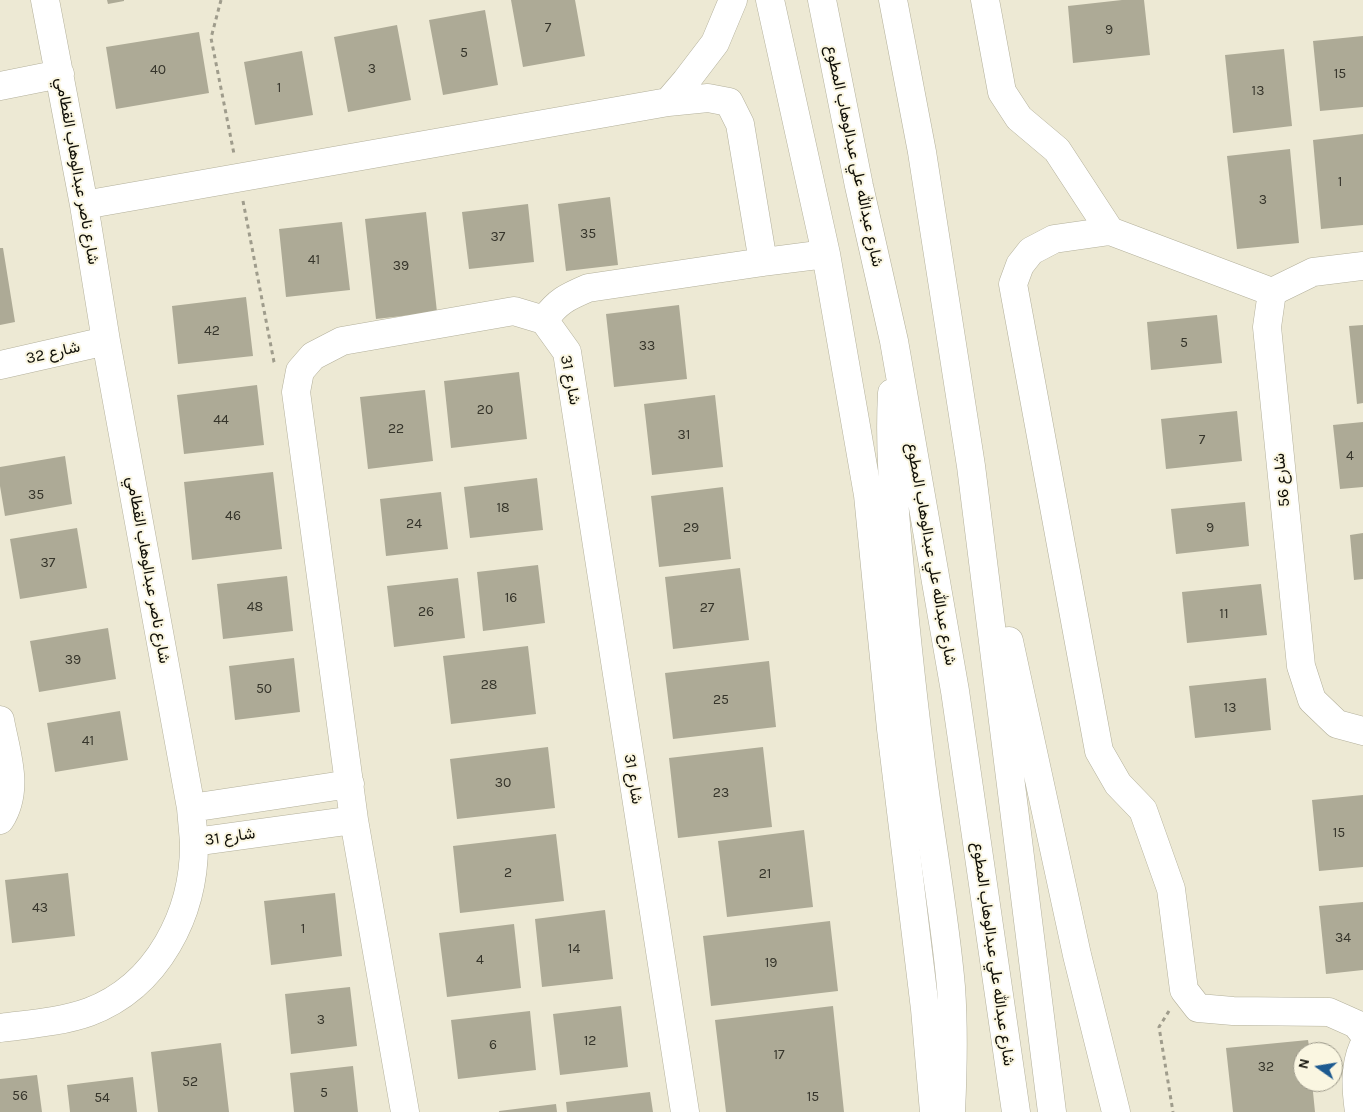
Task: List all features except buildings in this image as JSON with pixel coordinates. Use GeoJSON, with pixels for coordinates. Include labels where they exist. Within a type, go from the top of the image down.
{"type":"FeatureCollection","features":[{"type":"Feature","properties":{"kind":"street","name":"شارع ناصر عبدالوهاب القطامي"},"geometry":{"type":"LineString","coordinates":[[0,1028],[58,1020],[88,1012],[107,1004],[125,993],[145,975],[160,957],[173,934],[181,914],[192,868],[194,842],[190,808],[106,341],[84,205],[45,0]]}},
{"type":"Feature","properties":{"kind":"street"},"geometry":{"type":"LineString","coordinates":[[668,102],[715,43],[733,0]]}},
{"type":"Feature","properties":{"kind":"street"},"geometry":{"type":"LineString","coordinates":[[770,0],[826,254],[868,495],[891,729],[925,1009],[934,1112]]}},
{"type":"Feature","properties":{"kind":"street","name":"شارع عبدالله علي عبدالوهاب المطوع"},"geometry":{"type":"LineString","coordinates":[[822,0],[859,186],[894,341],[955,691],[1015,1102]]}},
{"type":"Feature","properties":{"kind":"street"},"geometry":{"type":"LineString","coordinates":[[893,0],[922,152],[971,466],[1050,1100]]}},
{"type":"Feature","properties":{"kind":"street"},"geometry":{"type":"LineString","coordinates":[[985,0],[1002,92],[1019,118],[1057,150],[1110,231]]}},
{"type":"Feature","properties":{"kind":"street"},"geometry":{"type":"LineString","coordinates":[[0,86],[60,74]]}},
{"type":"Feature","properties":{"kind":"street"},"geometry":{"type":"LineString","coordinates":[[84,205],[668,102],[708,98],[729,102],[740,124],[763,262]]}},
{"type":"Feature","properties":{"kind":"street"},"geometry":{"type":"LineString","coordinates":[[1363,266],[1313,272],[1272,292],[1110,231],[1054,239],[1031,251],[1020,265],[1013,284],[1099,752],[1118,784],[1143,810],[1171,889],[1184,990],[1198,1008],[1233,1011],[1330,1012],[1356,1024],[1363,1032]]}},
{"type":"Feature","properties":{"kind":"street"},"geometry":{"type":"LineString","coordinates":[[405,1112],[354,820],[296,392],[300,371],[313,356],[342,341],[514,311],[544,320],[554,306],[569,296],[588,288],[826,254]]}},
{"type":"Feature","properties":{"kind":"street","name":"شارع 56"},"geometry":{"type":"LineString","coordinates":[[1272,292],[1267,326],[1301,666],[1312,700],[1337,724],[1363,731]]}},
{"type":"Feature","properties":{"kind":"street","name":"شارع 31"},"geometry":{"type":"LineString","coordinates":[[544,320],[567,352],[685,1112]]}},
{"type":"Feature","properties":{"kind":"street","name":"شارع 32"},"geometry":{"type":"LineString","coordinates":[[0,365],[106,341]]}},
{"type":"Feature","properties":{"kind":"street"},"geometry":{"type":"LineString","coordinates":[[894,341],[890,425],[892,476],[902,594],[924,783],[948,959],[953,1030],[951,1112]]}},
{"type":"Feature","properties":{"kind":"street"},"geometry":{"type":"LineString","coordinates":[[971,466],[1077,956],[1116,1112]]}},
{"type":"Feature","properties":{"kind":"street"},"geometry":{"type":"LineString","coordinates":[[0,720],[11,780],[10,797],[6,810],[0,820]]}},
{"type":"Feature","properties":{"kind":"street"},"geometry":{"type":"LineString","coordinates":[[190,808],[350,784]]}},
{"type":"Feature","properties":{"kind":"street","name":"شارع 31"},"geometry":{"type":"LineString","coordinates":[[194,842],[354,820]]}},
{"type":"Feature","properties":{"kind":"street"},"geometry":{"type":"LineString","coordinates":[[1359,1112],[1356,1087],[1358,1059],[1363,1047]]}},
{"type":"Feature","properties":{"kind":"path"},"geometry":{"type":"LineString","coordinates":[[1173,1112],[1159,1026],[1184,990]]}}]}
